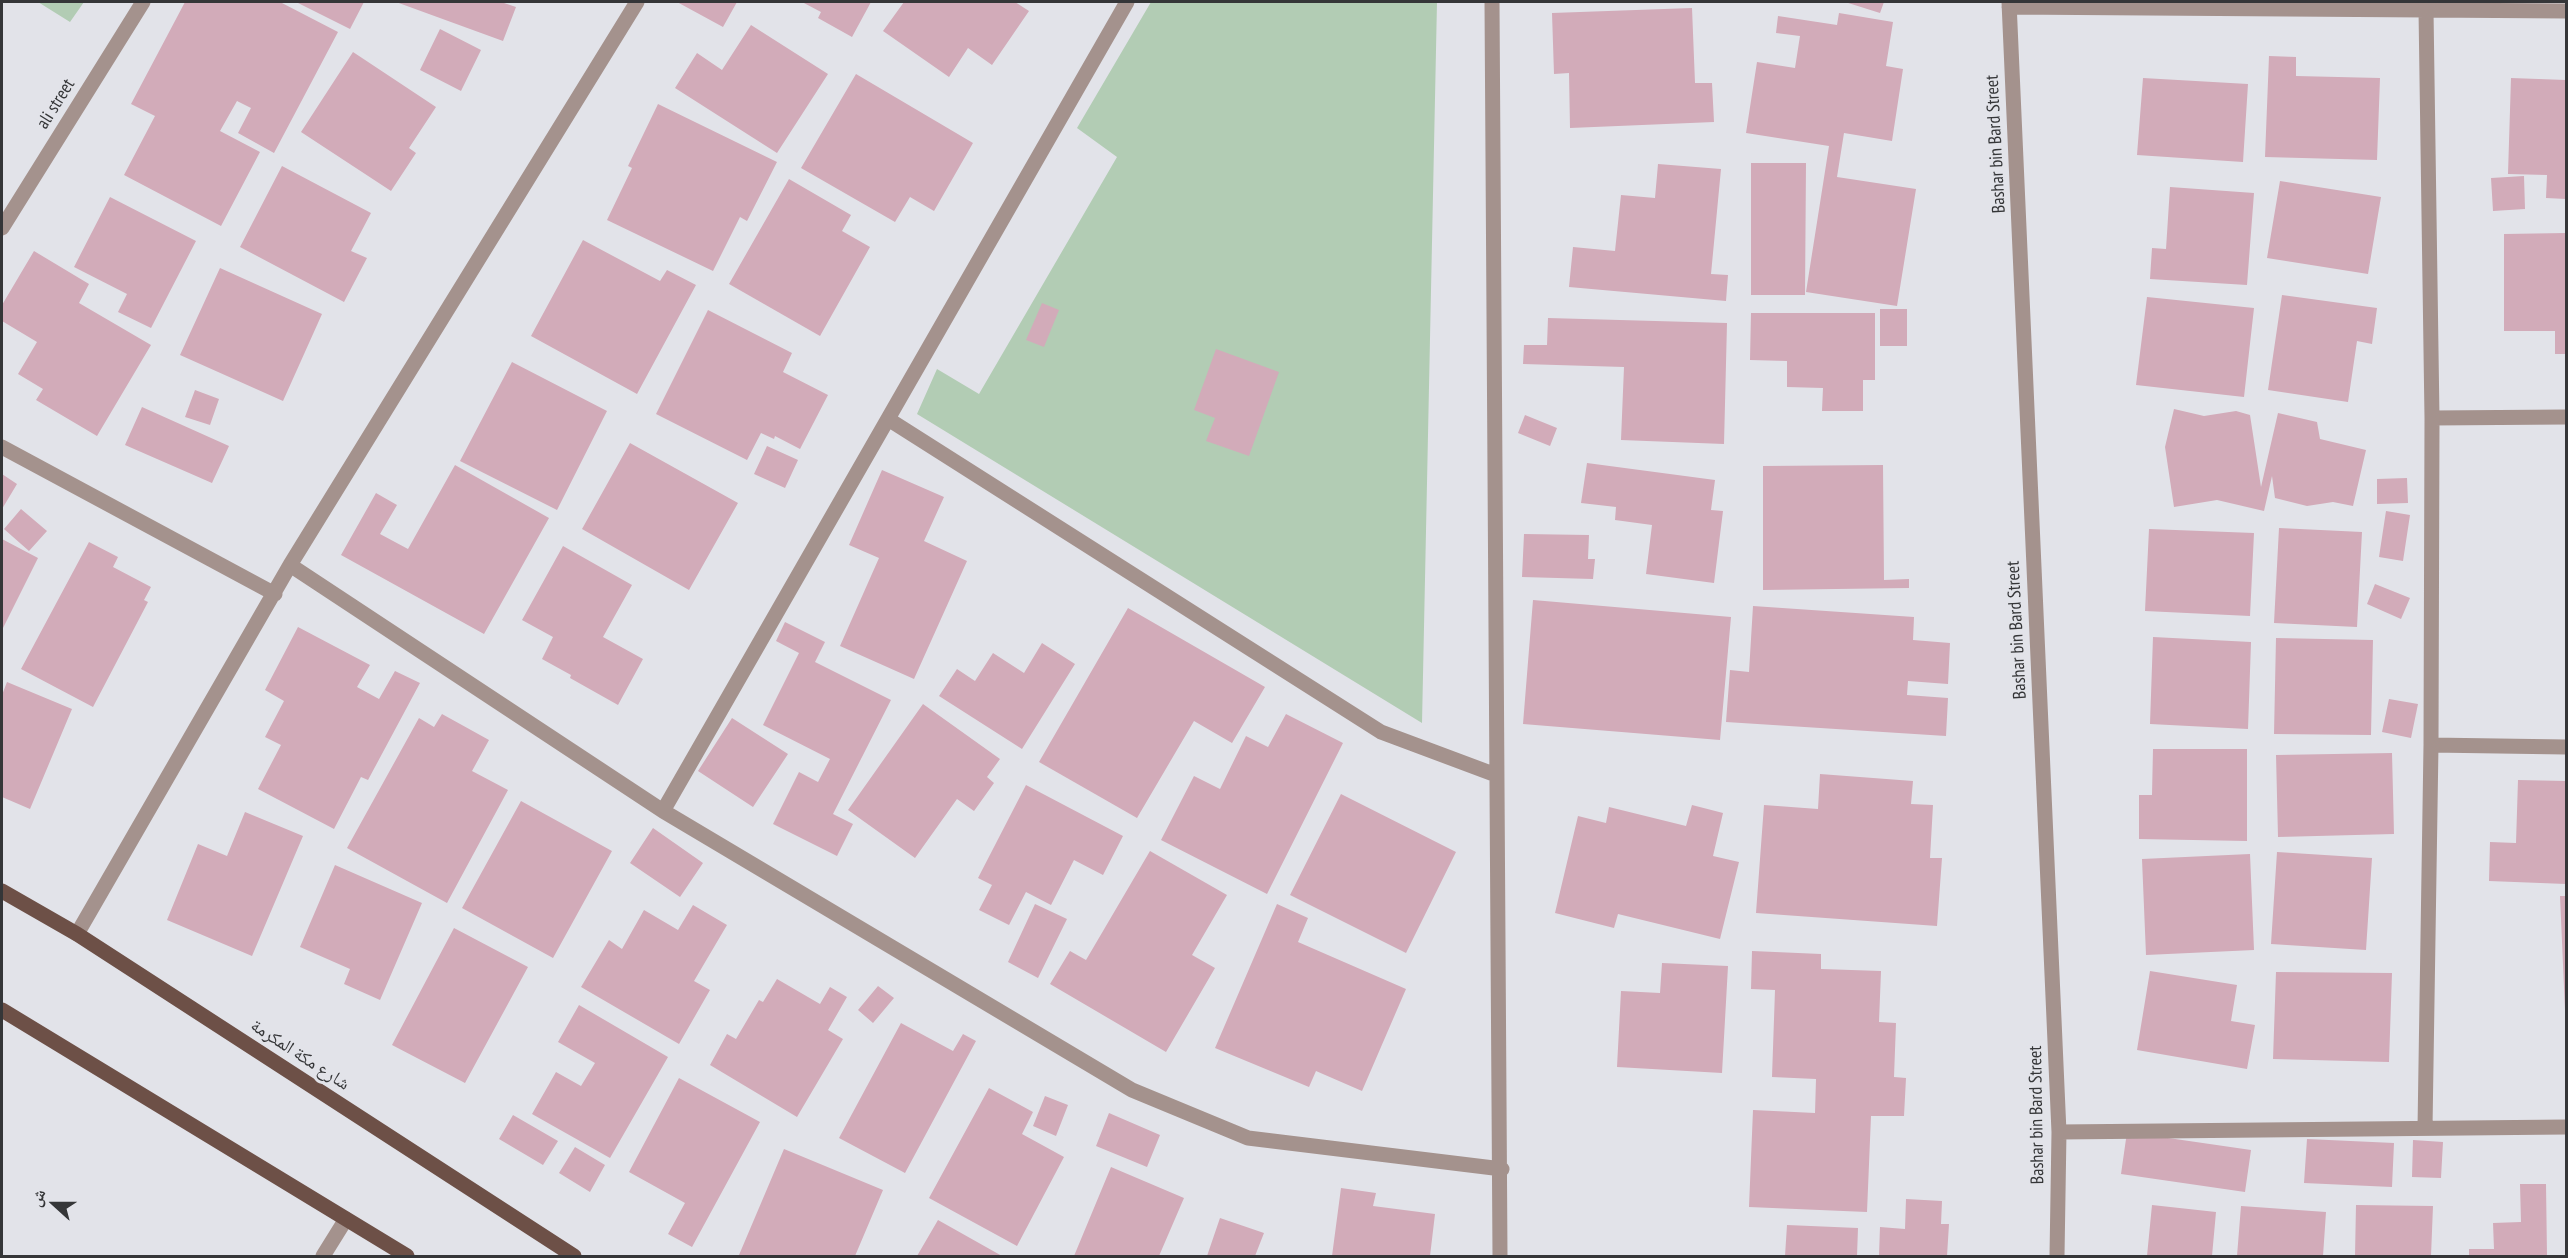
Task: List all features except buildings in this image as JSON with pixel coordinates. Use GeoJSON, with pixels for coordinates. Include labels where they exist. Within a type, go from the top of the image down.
{"type":"FeatureCollection","features":[{"type":"Feature","properties":{"kind":"main road","name":"شارع مكة المكرمة"},"geometry":{"type":"LineString","coordinates":[[2,891],[77,933],[574,1257]]}},
{"type":"Feature","properties":{"kind":"main road"},"geometry":{"type":"LineString","coordinates":[[2,1010],[407,1257]]}},
{"type":"Feature","properties":{"kind":"street","name":"ali street"},"geometry":{"type":"LineString","coordinates":[[2,228],[143,2]]}},
{"type":"Feature","properties":{"kind":"street"},"geometry":{"type":"LineString","coordinates":[[77,933],[290,565],[638,2]]}},
{"type":"Feature","properties":{"kind":"street"},"geometry":{"type":"LineString","coordinates":[[663,811],[1127,2]]}},
{"type":"Feature","properties":{"kind":"street"},"geometry":{"type":"LineString","coordinates":[[1492,2],[1496,775],[1502,1168],[1500,1257]]}},
{"type":"Feature","properties":{"kind":"street"},"geometry":{"type":"LineString","coordinates":[[2009,4],[2566,11]]}},
{"type":"Feature","properties":{"kind":"street","name":"Bashar bin Bard Street"},"geometry":{"type":"LineString","coordinates":[[2009,4],[2059,1132],[2057,1257]]}},
{"type":"Feature","properties":{"kind":"street"},"geometry":{"type":"LineString","coordinates":[[2425,1128],[2432,745],[2432,418],[2426,10]]}},
{"type":"Feature","properties":{"kind":"street"},"geometry":{"type":"LineString","coordinates":[[2432,418],[2566,417]]}},
{"type":"Feature","properties":{"kind":"street"},"geometry":{"type":"LineString","coordinates":[[888,419],[1381,732],[1496,775]]}},
{"type":"Feature","properties":{"kind":"street"},"geometry":{"type":"LineString","coordinates":[[2,447],[275,594]]}},
{"type":"Feature","properties":{"kind":"street"},"geometry":{"type":"LineString","coordinates":[[290,565],[663,811],[1132,1090],[1248,1138],[1502,1168]]}},
{"type":"Feature","properties":{"kind":"street"},"geometry":{"type":"LineString","coordinates":[[2432,745],[2566,747]]}},
{"type":"Feature","properties":{"kind":"street"},"geometry":{"type":"LineString","coordinates":[[2059,1132],[2566,1127]]}},
{"type":"Feature","properties":{"kind":"street"},"geometry":{"type":"LineString","coordinates":[[323,1257],[346,1219]]}},
{"type":"Feature","properties":{"kind":"green space"},"geometry":{"type":"Polygon","coordinates":[[[38,2],[84,2],[70,22],[38,2]]]}},
{"type":"Feature","properties":{"kind":"green space"},"geometry":{"type":"Polygon","coordinates":[[[1151,2],[1437,2],[1422,723],[917,414],[937,369],[979,394],[1117,157],[1077,128],[1151,2]]]}}]}
